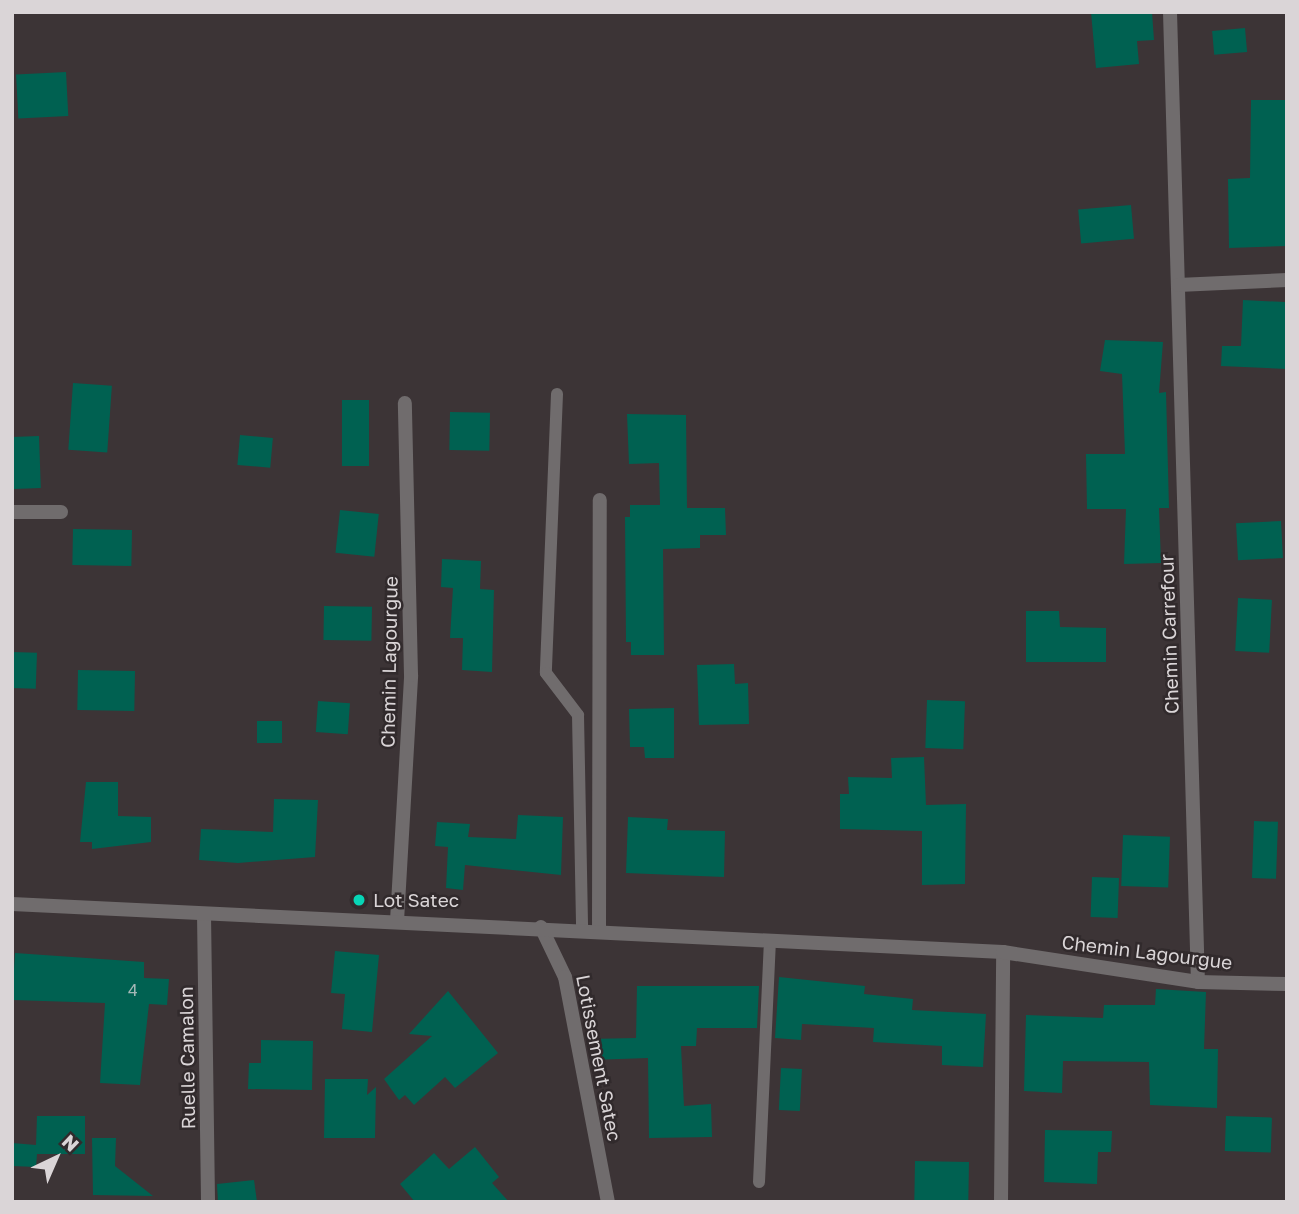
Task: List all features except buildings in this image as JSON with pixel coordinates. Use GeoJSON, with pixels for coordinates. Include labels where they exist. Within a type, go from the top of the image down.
{"type":"FeatureCollection","features":[{"type":"Feature","properties":{"kind":"street","name":"Chemin Carrefour"},"geometry":{"type":"LineString","coordinates":[[1170,12],[1198,982]]}},
{"type":"Feature","properties":{"kind":"street"},"geometry":{"type":"LineString","coordinates":[[1178,285],[1287,281]]}},
{"type":"Feature","properties":{"kind":"street","name":"Chemin Lagourgue"},"geometry":{"type":"LineString","coordinates":[[397,921],[411,675],[405,403]]}},
{"type":"Feature","properties":{"kind":"street"},"geometry":{"type":"LineString","coordinates":[[599,932],[600,500]]}},
{"type":"Feature","properties":{"kind":"street"},"geometry":{"type":"LineString","coordinates":[[12,512],[61,512]]}},
{"type":"Feature","properties":{"kind":"street","name":"Chemin Lagourgue"},"geometry":{"type":"LineString","coordinates":[[12,904],[541,927],[582,932],[1003,952],[1198,982],[1287,984]]}},
{"type":"Feature","properties":{"kind":"street","name":"Ruelle Camalon"},"geometry":{"type":"LineString","coordinates":[[204,914],[208,1202]]}},
{"type":"Feature","properties":{"kind":"street","name":"Lotissement Satec"},"geometry":{"type":"LineString","coordinates":[[541,927],[565,977],[608,1202]]}},
{"type":"Feature","properties":{"kind":"street"},"geometry":{"type":"LineString","coordinates":[[1001,1202],[1003,952]]}},
{"type":"Feature","properties":{"kind":"lane"},"geometry":{"type":"LineString","coordinates":[[557,394],[547,673],[578,715],[582,932]]}},
{"type":"Feature","properties":{"kind":"lane"},"geometry":{"type":"LineString","coordinates":[[759,1182],[770,941]]}},
{"type":"Feature","properties":{"kind":"place","name":"Lot Satec"},"geometry":{"type":"Point","coordinates":[359,900]}}]}
